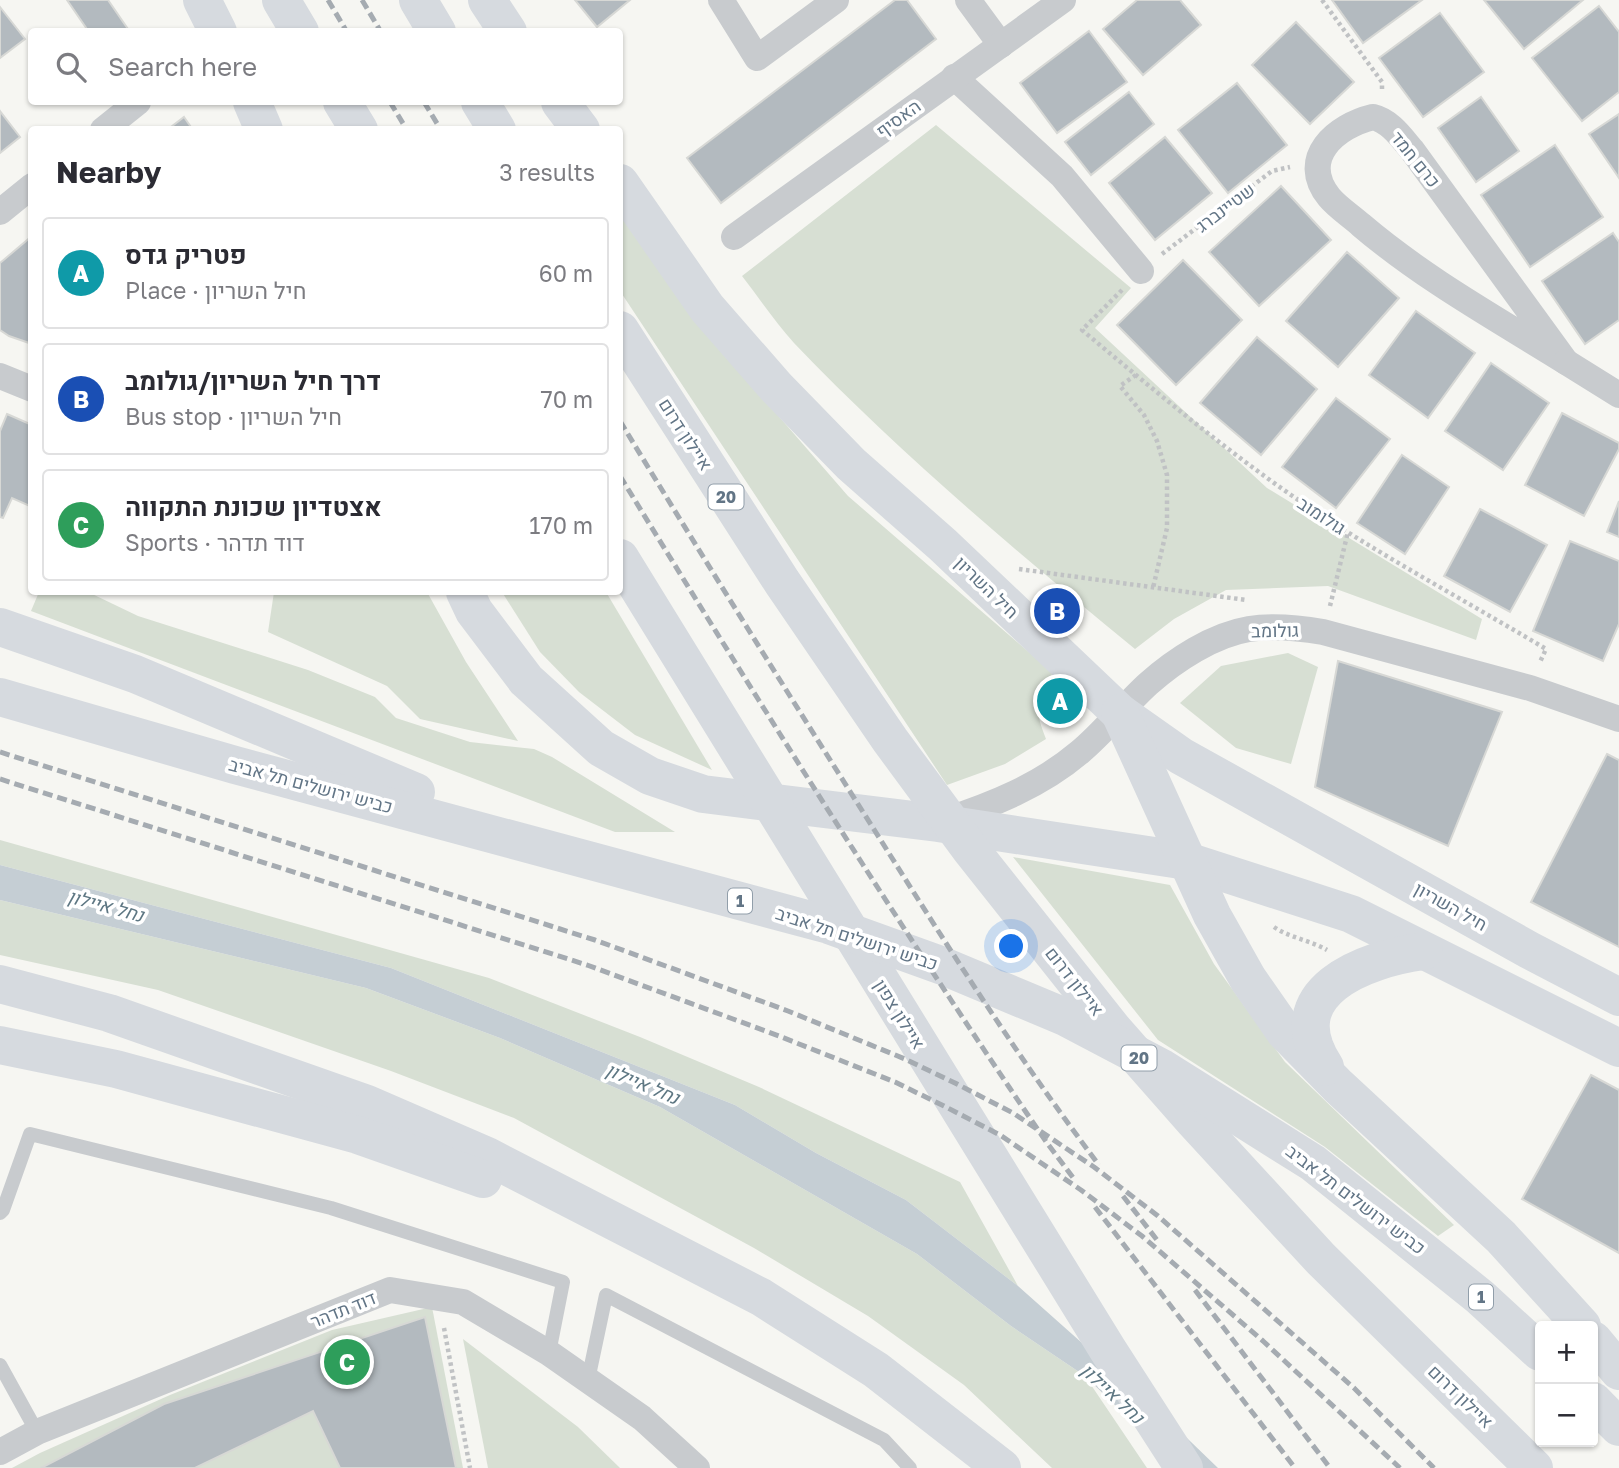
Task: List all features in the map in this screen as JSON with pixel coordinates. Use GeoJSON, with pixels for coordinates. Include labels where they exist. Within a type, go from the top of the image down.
{"type":"FeatureCollection","features":[{"type":"Feature","properties":{"kind":"main road"},"geometry":{"type":"LineString","coordinates":[[201,0],[216,28]]}},
{"type":"Feature","properties":{"kind":"main road"},"geometry":{"type":"LineString","coordinates":[[281,0],[298,28]]}},
{"type":"Feature","properties":{"kind":"main road"},"geometry":{"type":"LineString","coordinates":[[418,0],[435,28]]}},
{"type":"Feature","properties":{"kind":"main road"},"geometry":{"type":"LineString","coordinates":[[487,0],[505,28]]}},
{"type":"Feature","properties":{"kind":"main road"},"geometry":{"type":"LineString","coordinates":[[253,105],[262,126]]}},
{"type":"Feature","properties":{"kind":"main road"},"geometry":{"type":"LineString","coordinates":[[344,105],[357,126]]}},
{"type":"Feature","properties":{"kind":"main road"},"geometry":{"type":"LineString","coordinates":[[482,105],[495,126]]}},
{"type":"Feature","properties":{"kind":"main road"},"geometry":{"type":"LineString","coordinates":[[562,105],[578,126]]}},
{"type":"Feature","properties":{"kind":"main road","name":"חיל השריון"},"geometry":{"type":"LineString","coordinates":[[623,187],[707,308],[776,387],[852,464],[943,545],[1120,713],[1181,756],[1529,950],[1619,997]]}},
{"type":"Feature","properties":{"kind":"main road","name":"איילון דרום"},"geometry":{"type":"LineString","coordinates":[[623,335],[836,661],[971,850],[1113,1029],[1321,1259],[1534,1468]]}},
{"type":"Feature","properties":{"kind":"main road","name":"איילון צפון"},"geometry":{"type":"LineString","coordinates":[[623,563],[1102,1340],[1184,1468]]}},
{"type":"Feature","properties":{"kind":"main road"},"geometry":{"type":"LineString","coordinates":[[466,595],[474,611],[526,680],[601,748],[650,776],[704,794],[938,823],[1187,861],[1351,914],[1619,1048]]}},
{"type":"Feature","properties":{"kind":"main road"},"geometry":{"type":"LineString","coordinates":[[0,627],[135,674],[550,848]]}},
{"type":"Feature","properties":{"kind":"main road","name":"כביש ירושלים תל אביב"},"geometry":{"type":"LineString","coordinates":[[0,697],[235,765],[829,925],[943,966],[1065,1017],[1161,1068],[1313,1163],[1480,1297],[1535,1347]]}},
{"type":"Feature","properties":{"kind":"main road"},"geometry":{"type":"LineString","coordinates":[[1120,713],[1212,915],[1248,979],[1285,1032],[1338,1086],[1501,1237],[1577,1321]]}},
{"type":"Feature","properties":{"kind":"main road"},"geometry":{"type":"LineString","coordinates":[[1338,1086],[1322,1063],[1311,1035],[1309,1018],[1318,1002],[1333,985],[1350,972],[1394,955],[1424,951]]}},
{"type":"Feature","properties":{"kind":"main road"},"geometry":{"type":"LineString","coordinates":[[0,985],[109,1013],[367,1104],[487,1156],[761,1297],[876,1370],[1002,1468]]}},
{"type":"Feature","properties":{"kind":"main road"},"geometry":{"type":"LineString","coordinates":[[0,1045],[116,1069],[358,1135],[636,1234]]}},
{"type":"Feature","properties":{"kind":"main road"},"geometry":{"type":"LineString","coordinates":[[1598,1346],[1619,1371]]}},
{"type":"Feature","properties":{"kind":"main road"},"geometry":{"type":"LineString","coordinates":[[1598,1406],[1619,1427]]}},
{"type":"Feature","properties":{"kind":"street"},"geometry":{"type":"LineString","coordinates":[[721,0],[757,58],[836,0]]}},
{"type":"Feature","properties":{"kind":"street"},"geometry":{"type":"LineString","coordinates":[[968,0],[1001,45]]}},
{"type":"Feature","properties":{"kind":"street","name":"האסיף"},"geometry":{"type":"LineString","coordinates":[[734,236],[1063,0]]}},
{"type":"Feature","properties":{"kind":"street"},"geometry":{"type":"LineString","coordinates":[[954,77],[1062,176],[1141,271]]}},
{"type":"Feature","properties":{"kind":"street"},"geometry":{"type":"LineString","coordinates":[[108,126],[134,105]]}},
{"type":"Feature","properties":{"kind":"street"},"geometry":{"type":"LineString","coordinates":[[1318,161],[1321,150],[1338,132],[1357,121],[1373,117],[1382,119]]}},
{"type":"Feature","properties":{"kind":"street","name":"כרם חמד"},"geometry":{"type":"LineString","coordinates":[[1382,119],[1405,142],[1566,362]]}},
{"type":"Feature","properties":{"kind":"street","name":"כרם חמד"},"geometry":{"type":"LineString","coordinates":[[1318,161],[1319,177],[1328,197],[1385,245],[1479,308],[1619,395]]}},
{"type":"Feature","properties":{"kind":"street"},"geometry":{"type":"LineString","coordinates":[[0,212],[28,189]]}},
{"type":"Feature","properties":{"kind":"street"},"geometry":{"type":"LineString","coordinates":[[1479,308],[1506,278]]}},
{"type":"Feature","properties":{"kind":"street"},"geometry":{"type":"LineString","coordinates":[[0,376],[28,387]]}},
{"type":"Feature","properties":{"kind":"street","name":"גולומב"},"geometry":{"type":"LineString","coordinates":[[938,823],[1018,793],[1079,753],[1148,684],[1182,659],[1215,639],[1249,629],[1297,628],[1324,632],[1530,688],[1619,719]]}},
{"type":"Feature","properties":{"kind":"street","name":"דוד תדהר"},"geometry":{"type":"LineString","coordinates":[[0,1452],[37,1432],[390,1290],[463,1302],[549,1353],[642,1418],[697,1468]]}},
{"type":"Feature","properties":{"kind":"lane"},"geometry":{"type":"LineString","coordinates":[[0,1213],[30,1134],[271,1192],[331,1208],[564,1282],[549,1353]]}},
{"type":"Feature","properties":{"kind":"lane"},"geometry":{"type":"LineString","coordinates":[[587,1380],[606,1295],[884,1440],[910,1468]]}},
{"type":"Feature","properties":{"kind":"lane"},"geometry":{"type":"LineString","coordinates":[[0,1365],[37,1432]]}},
{"type":"Feature","properties":{"kind":"path","name":"כרם חמד"},"geometry":{"type":"LineString","coordinates":[[1322,0],[1381,82],[1382,119]]}},
{"type":"Feature","properties":{"kind":"path","name":"שטיינברג"},"geometry":{"type":"LineString","coordinates":[[1082,330],[1141,271],[1272,171],[1318,161]]}},
{"type":"Feature","properties":{"kind":"path","name":"גולומוב"},"geometry":{"type":"LineString","coordinates":[[1082,330],[1183,415],[1290,494],[1348,533],[1546,649],[1530,688]]}},
{"type":"Feature","properties":{"kind":"path"},"geometry":{"type":"LineString","coordinates":[[1136,375],[1119,386],[1143,415],[1157,441],[1167,475],[1167,528],[1153,588]]}},
{"type":"Feature","properties":{"kind":"path"},"geometry":{"type":"LineString","coordinates":[[1324,632],[1348,533]]}},
{"type":"Feature","properties":{"kind":"path"},"geometry":{"type":"LineString","coordinates":[[1013,569],[1265,602],[1273,628]]}},
{"type":"Feature","properties":{"kind":"path"},"geometry":{"type":"LineString","coordinates":[[439,1298],[470,1468]]}},
{"type":"Feature","properties":{"kind":"shaded area"},"geometry":{"type":"Polygon","coordinates":[[[936,125],[1131,288],[1095,328],[1267,488],[1482,619],[1476,640],[1328,586],[1226,590],[1174,619],[1135,649],[1003,539],[875,424],[794,343],[742,276],[936,125]]]}},
{"type":"Feature","properties":{"kind":"shaded area"},"geometry":{"type":"Polygon","coordinates":[[[623,217],[689,313],[848,496],[1053,673],[1042,690],[1038,705],[1046,739],[1005,764],[947,785],[623,296],[623,217]]]}},
{"type":"Feature","properties":{"kind":"shaded area"},"geometry":{"type":"Polygon","coordinates":[[[38,595],[94,595],[138,616],[308,670],[375,697],[396,718],[470,742],[534,749],[552,757],[675,832],[615,832],[31,611],[38,595]]]}},
{"type":"Feature","properties":{"kind":"shaded area"},"geometry":{"type":"Polygon","coordinates":[[[274,595],[429,595],[466,662],[518,741],[420,719],[387,686],[268,632],[274,595]]]}},
{"type":"Feature","properties":{"kind":"shaded area"},"geometry":{"type":"Polygon","coordinates":[[[504,595],[608,595],[712,770],[635,735],[579,692],[540,652],[504,595]]]}},
{"type":"Feature","properties":{"kind":"shaded area"},"geometry":{"type":"Polygon","coordinates":[[[1288,653],[1318,667],[1291,764],[1236,748],[1180,703],[1221,666],[1288,653]]]}},
{"type":"Feature","properties":{"kind":"shaded area"},"geometry":{"type":"Polygon","coordinates":[[[0,840],[489,978],[759,1087],[960,1182],[1018,1286],[906,1200],[816,1153],[735,1105],[391,968],[0,865],[0,840]]]}},
{"type":"Feature","properties":{"kind":"shaded area"},"geometry":{"type":"Polygon","coordinates":[[[1013,857],[1170,885],[1214,964],[1285,1062],[1454,1225],[1438,1236],[1325,1147],[1158,1040],[1013,857]]]}},
{"type":"Feature","properties":{"kind":"shaded area"},"geometry":{"type":"Polygon","coordinates":[[[0,900],[366,988],[500,1038],[660,1107],[917,1254],[1011,1326],[1085,1376],[1147,1468],[1052,1468],[964,1385],[868,1316],[754,1248],[514,1118],[391,1071],[158,990],[0,955],[0,900]]]}},
{"type":"Feature","properties":{"kind":"shaded area"},"geometry":{"type":"Polygon","coordinates":[[[432,1307],[463,1468],[12,1468],[170,1395],[332,1330],[432,1307]]]}},
{"type":"Feature","properties":{"kind":"shaded area"},"geometry":{"type":"Polygon","coordinates":[[[463,1339],[578,1427],[620,1468],[488,1468],[463,1339]]]}},
{"type":"Feature","properties":{"kind":"water","name":"נחל איילון"},"geometry":{"type":"Polygon","coordinates":[[[0,865],[391,968],[735,1105],[816,1153],[906,1200],[1018,1286],[1163,1415],[1218,1468],[1180,1468],[1085,1376],[1011,1326],[917,1254],[660,1107],[500,1038],[366,988],[0,900],[0,865]]]}},
{"type":"Feature","properties":{"kind":"building"},"geometry":{"type":"Polygon","coordinates":[[[67,0],[108,0],[127,28],[86,28],[67,0]]]}},
{"type":"Feature","properties":{"kind":"building"},"geometry":{"type":"Polygon","coordinates":[[[575,0],[630,0],[597,27],[575,0]]]}},
{"type":"Feature","properties":{"kind":"building"},"geometry":{"type":"Polygon","coordinates":[[[895,0],[907,0],[936,39],[721,203],[687,158],[895,0]]]}},
{"type":"Feature","properties":{"kind":"building"},"geometry":{"type":"Polygon","coordinates":[[[1137,0],[1180,0],[1201,25],[1143,75],[1103,29],[1137,0]]]}},
{"type":"Feature","properties":{"kind":"building"},"geometry":{"type":"Polygon","coordinates":[[[1332,0],[1422,0],[1363,43],[1332,0]]]}},
{"type":"Feature","properties":{"kind":"building"},"geometry":{"type":"Polygon","coordinates":[[[1484,0],[1583,0],[1524,49],[1484,0]]]}},
{"type":"Feature","properties":{"kind":"building"},"geometry":{"type":"Polygon","coordinates":[[[1599,6],[1619,32],[1619,92],[1582,121],[1532,58],[1599,6]]]}},
{"type":"Feature","properties":{"kind":"building"},"geometry":{"type":"Polygon","coordinates":[[[0,7],[25,39],[0,58],[0,7]]]}},
{"type":"Feature","properties":{"kind":"building"},"geometry":{"type":"Polygon","coordinates":[[[1440,13],[1484,72],[1423,117],[1379,58],[1440,13]]]}},
{"type":"Feature","properties":{"kind":"building"},"geometry":{"type":"Polygon","coordinates":[[[1296,22],[1354,82],[1310,124],[1252,65],[1296,22]]]}},
{"type":"Feature","properties":{"kind":"building"},"geometry":{"type":"Polygon","coordinates":[[[1089,31],[1127,82],[1057,133],[1020,83],[1089,31]]]}},
{"type":"Feature","properties":{"kind":"building"},"geometry":{"type":"Polygon","coordinates":[[[1237,83],[1287,145],[1228,193],[1178,130],[1237,83]]]}},
{"type":"Feature","properties":{"kind":"building"},"geometry":{"type":"Polygon","coordinates":[[[1129,92],[1154,124],[1091,175],[1065,142],[1129,92]]]}},
{"type":"Feature","properties":{"kind":"building"},"geometry":{"type":"Polygon","coordinates":[[[1481,97],[1519,151],[1476,182],[1438,128],[1481,97]]]}},
{"type":"Feature","properties":{"kind":"building"},"geometry":{"type":"Polygon","coordinates":[[[0,111],[20,137],[0,153],[0,111]]]}},
{"type":"Feature","properties":{"kind":"building"},"geometry":{"type":"Polygon","coordinates":[[[1619,114],[1619,178],[1589,134],[1619,114]]]}},
{"type":"Feature","properties":{"kind":"building"},"geometry":{"type":"Polygon","coordinates":[[[184,117],[190,126],[172,126],[184,117]]]}},
{"type":"Feature","properties":{"kind":"building"},"geometry":{"type":"Polygon","coordinates":[[[1165,137],[1212,193],[1155,240],[1109,183],[1165,137]]]}},
{"type":"Feature","properties":{"kind":"building"},"geometry":{"type":"Polygon","coordinates":[[[1555,145],[1603,217],[1530,267],[1481,195],[1555,145]]]}},
{"type":"Feature","properties":{"kind":"building"},"geometry":{"type":"Polygon","coordinates":[[[1281,186],[1331,240],[1259,306],[1209,252],[1281,186]]]}},
{"type":"Feature","properties":{"kind":"building"},"geometry":{"type":"Polygon","coordinates":[[[1613,233],[1619,242],[1619,320],[1585,344],[1542,281],[1613,233]]]}},
{"type":"Feature","properties":{"kind":"building"},"geometry":{"type":"Polygon","coordinates":[[[28,239],[28,343],[0,330],[0,263],[28,239]]]}},
{"type":"Feature","properties":{"kind":"building"},"geometry":{"type":"Polygon","coordinates":[[[1347,252],[1399,298],[1338,367],[1286,321],[1347,252]]]}},
{"type":"Feature","properties":{"kind":"building"},"geometry":{"type":"Polygon","coordinates":[[[1183,260],[1242,320],[1176,385],[1117,325],[1183,260]]]}},
{"type":"Feature","properties":{"kind":"building"},"geometry":{"type":"Polygon","coordinates":[[[1416,311],[1475,353],[1428,418],[1369,375],[1416,311]]]}},
{"type":"Feature","properties":{"kind":"building"},"geometry":{"type":"Polygon","coordinates":[[[1257,337],[1317,389],[1261,455],[1200,403],[1257,337]]]}},
{"type":"Feature","properties":{"kind":"building"},"geometry":{"type":"Polygon","coordinates":[[[1491,363],[1549,403],[1503,470],[1445,431],[1491,363]]]}},
{"type":"Feature","properties":{"kind":"building"},"geometry":{"type":"Polygon","coordinates":[[[1336,398],[1390,439],[1336,508],[1282,467],[1336,398]]]}},
{"type":"Feature","properties":{"kind":"building"},"geometry":{"type":"Polygon","coordinates":[[[1562,413],[1619,443],[1619,449],[1584,516],[1525,485],[1562,413]]]}},
{"type":"Feature","properties":{"kind":"building"},"geometry":{"type":"Polygon","coordinates":[[[7,414],[28,423],[28,505],[12,498],[3,518],[0,517],[0,431],[7,414]]]}},
{"type":"Feature","properties":{"kind":"building"},"geometry":{"type":"Polygon","coordinates":[[[1402,455],[1449,487],[1405,554],[1357,523],[1402,455]]]}},
{"type":"Feature","properties":{"kind":"building"},"geometry":{"type":"Polygon","coordinates":[[[1619,501],[1619,537],[1607,532],[1619,501]]]}},
{"type":"Feature","properties":{"kind":"building"},"geometry":{"type":"Polygon","coordinates":[[[1480,509],[1547,545],[1510,612],[1444,576],[1480,509]]]}},
{"type":"Feature","properties":{"kind":"building"},"geometry":{"type":"Polygon","coordinates":[[[1570,541],[1619,561],[1619,624],[1603,661],[1533,631],[1570,541]]]}},
{"type":"Feature","properties":{"kind":"building"},"geometry":{"type":"Polygon","coordinates":[[[1338,661],[1502,712],[1448,846],[1315,787],[1338,661]]]}},
{"type":"Feature","properties":{"kind":"building"},"geometry":{"type":"Polygon","coordinates":[[[1607,754],[1619,760],[1619,947],[1531,902],[1607,754]]]}},
{"type":"Feature","properties":{"kind":"building"},"geometry":{"type":"Polygon","coordinates":[[[1591,1075],[1619,1090],[1619,1253],[1522,1199],[1591,1075]]]}},
{"type":"Feature","properties":{"kind":"building"},"geometry":{"type":"Polygon","coordinates":[[[425,1317],[456,1468],[340,1468],[313,1411],[195,1468],[41,1468],[164,1404],[425,1317]]]}},
{"type":"Feature","properties":{"kind":"railway"},"geometry":{"type":"LineString","coordinates":[[328,0],[345,28]]}},
{"type":"Feature","properties":{"kind":"railway"},"geometry":{"type":"LineString","coordinates":[[362,0],[379,28]]}},
{"type":"Feature","properties":{"kind":"railway"},"geometry":{"type":"LineString","coordinates":[[392,105],[405,126]]}},
{"type":"Feature","properties":{"kind":"railway"},"geometry":{"type":"LineString","coordinates":[[426,105],[439,126]]}},
{"type":"Feature","properties":{"kind":"railway"},"geometry":{"type":"LineString","coordinates":[[623,426],[778,678],[956,958],[1040,1084],[1099,1165]]}},
{"type":"Feature","properties":{"kind":"railway"},"geometry":{"type":"LineString","coordinates":[[623,481],[883,895],[1047,1143],[1074,1179]]}},
{"type":"Feature","properties":{"kind":"railway"},"geometry":{"type":"LineString","coordinates":[[0,752],[595,940],[788,1011],[905,1059],[955,1083],[1013,1113],[1094,1167],[1158,1216],[1354,1388],[1434,1468]]}},
{"type":"Feature","properties":{"kind":"railway"},"geometry":{"type":"LineString","coordinates":[[0,779],[587,965],[779,1036],[895,1082],[944,1106],[1000,1135],[1081,1190],[1142,1236],[1263,1341],[1400,1468]]}},
{"type":"Feature","properties":{"kind":"railway"},"geometry":{"type":"LineString","coordinates":[[1123,1196],[1157,1240]]}},
{"type":"Feature","properties":{"kind":"railway"},"geometry":{"type":"LineString","coordinates":[[1095,1207],[1295,1468]]}},
{"type":"Feature","properties":{"kind":"railway"},"geometry":{"type":"LineString","coordinates":[[1195,1290],[1330,1468]]}},
{"type":"Feature","properties":{"kind":"place","name":"דרך חיל השריון/גולומב"},"geometry":{"type":"Point","coordinates":[1057,611]}},
{"type":"Feature","properties":{"kind":"place","name":"פטריק גדס"},"geometry":{"type":"Point","coordinates":[1060,701]}},
{"type":"Feature","properties":{"kind":"place","name":"אצטדיון שכונת התקווה"},"geometry":{"type":"Point","coordinates":[347,1362]}}]}
